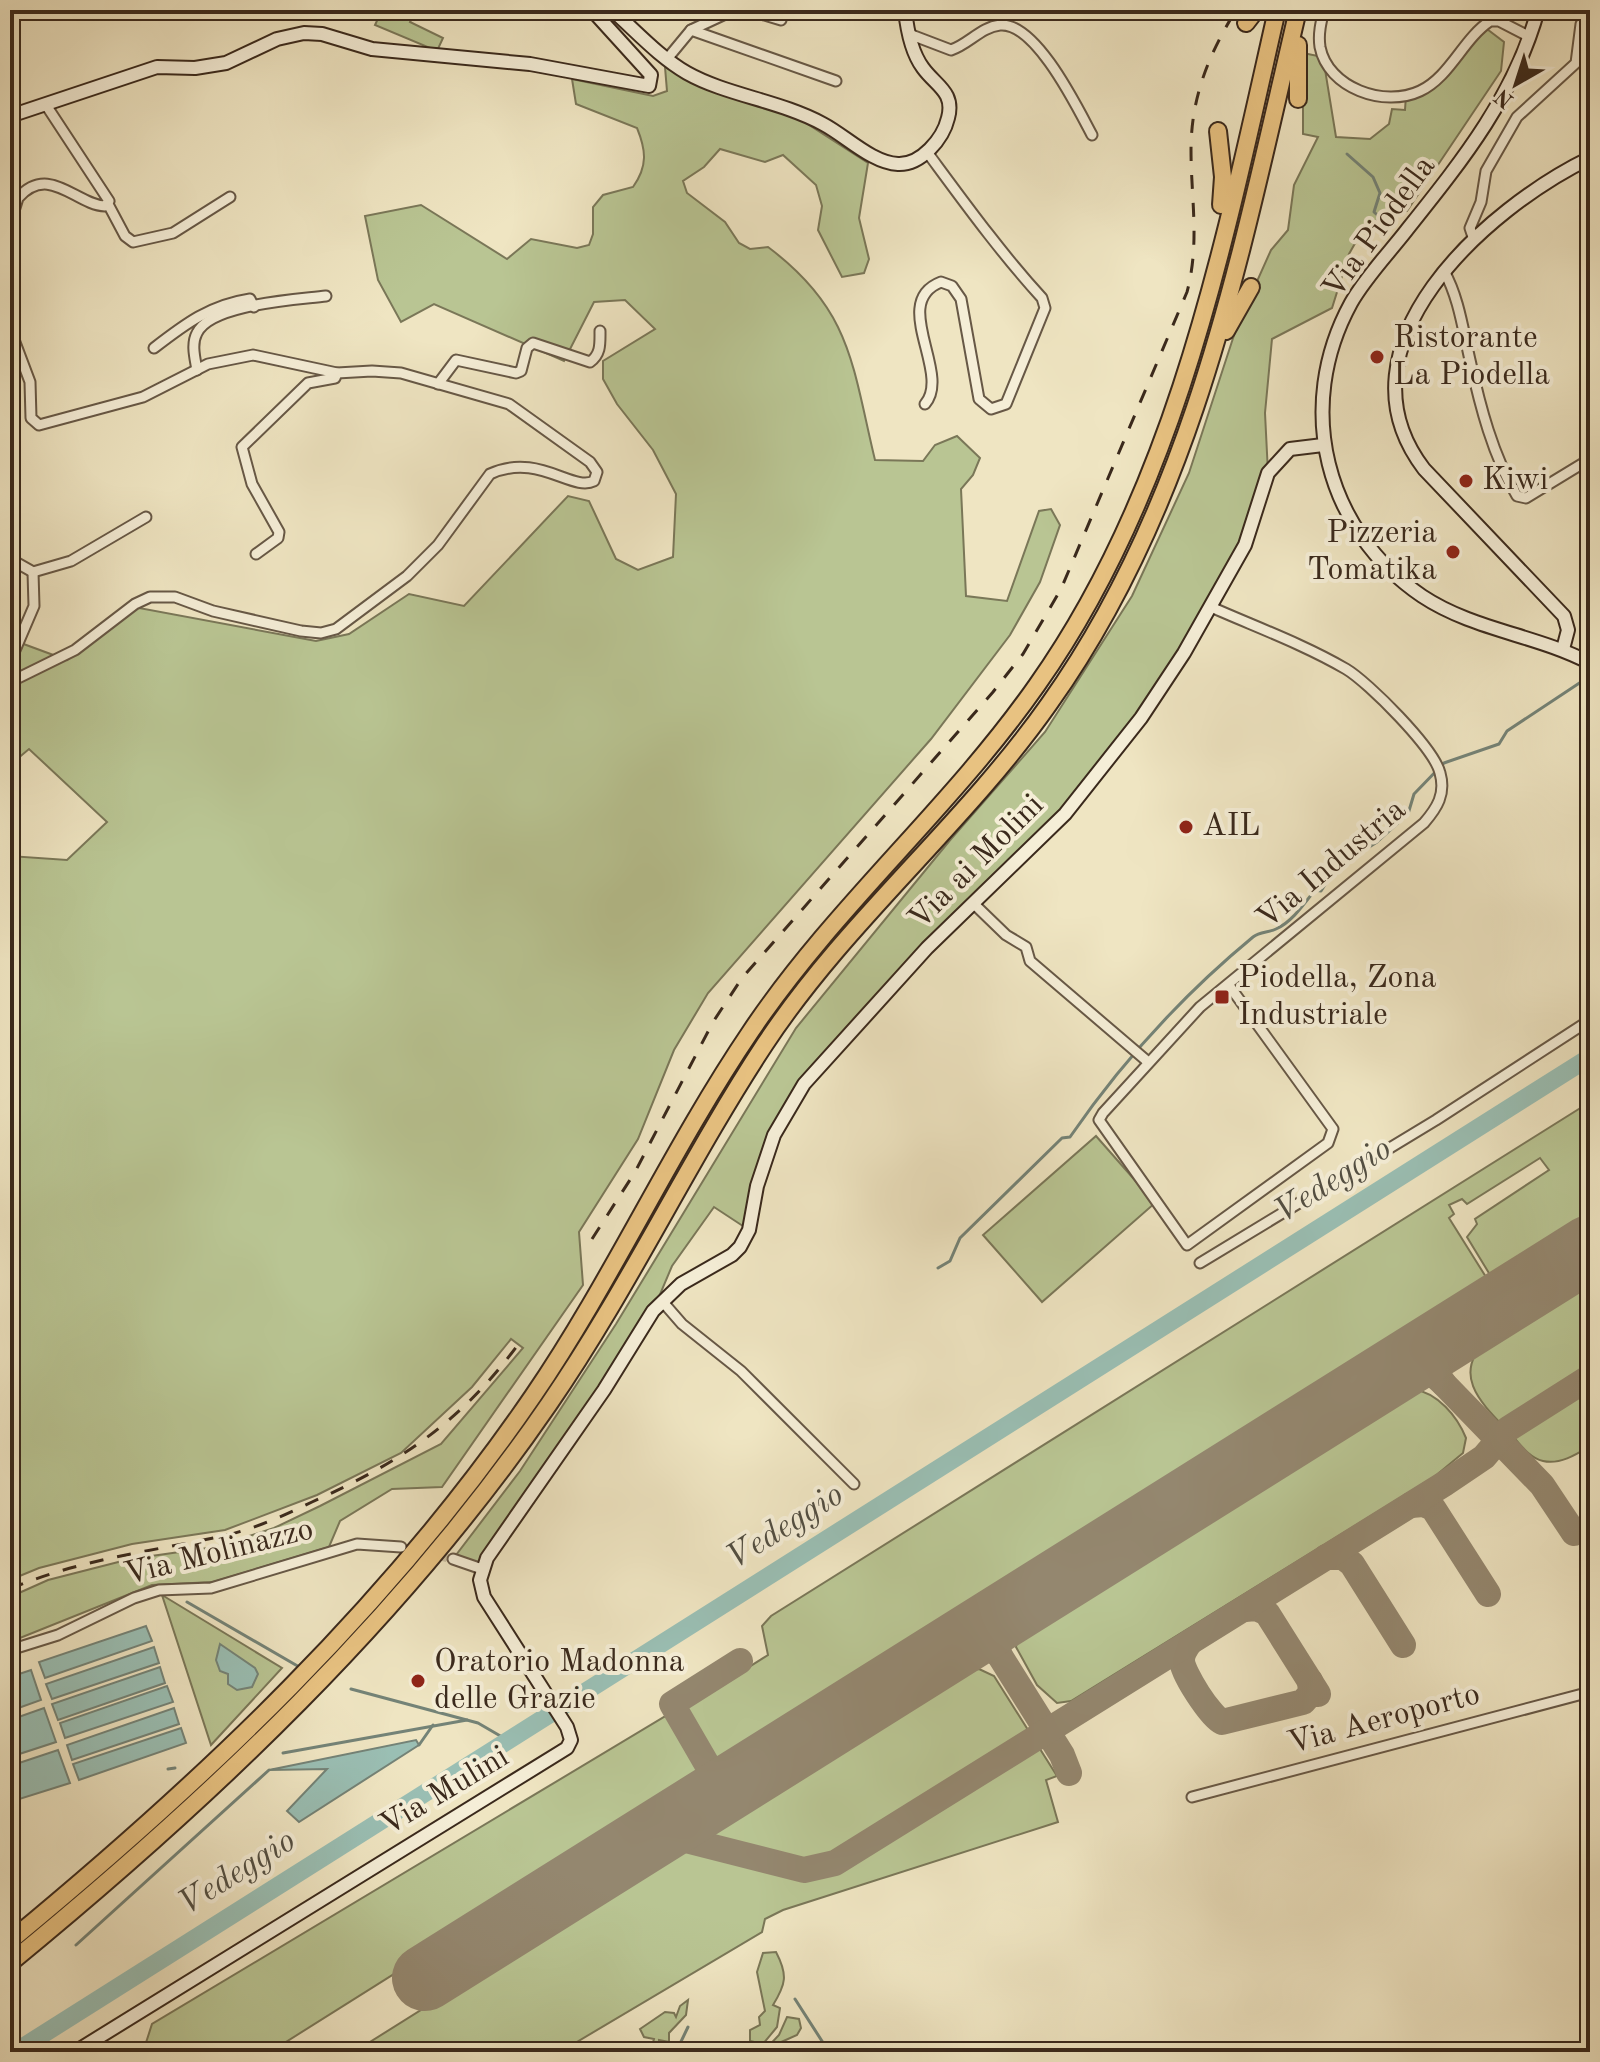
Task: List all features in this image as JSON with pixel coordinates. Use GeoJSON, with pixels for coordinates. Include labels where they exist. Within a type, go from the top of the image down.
{"type":"FeatureCollection","features":[{"type":"Feature","properties":{"kind":"highway"},"geometry":{"type":"LineString","coordinates":[[10,1941],[144,1826],[284,1694],[394,1575],[493,1451],[589,1311],[697,1120],[768,1006],[836,920],[976,765],[1065,644],[1141,499],[1176,406],[1212,275],[1277,10]]}},
{"type":"Feature","properties":{"kind":"highway"},"geometry":{"type":"LineString","coordinates":[[1298,99],[1299,10]]}},
{"type":"Feature","properties":{"kind":"highway"},"geometry":{"type":"LineString","coordinates":[[10,1963],[130,1862],[223,1776],[354,1646],[448,1538],[577,1363],[634,1271],[734,1094],[780,1022],[848,936],[973,800],[1049,705],[1104,618],[1148,534],[1182,452],[1212,357],[1299,10]]}},
{"type":"Feature","properties":{"kind":"highway"},"geometry":{"type":"LineString","coordinates":[[1212,275],[1223,187],[1218,131]]}},
{"type":"Feature","properties":{"kind":"highway"},"geometry":{"type":"LineString","coordinates":[[1212,357],[1251,287]]}},
{"type":"Feature","properties":{"kind":"street"},"geometry":{"type":"LineString","coordinates":[[10,116],[157,67],[216,66],[277,39],[312,33],[372,49],[530,64],[649,86],[651,75],[592,10]]}},
{"type":"Feature","properties":{"kind":"street"},"geometry":{"type":"LineString","coordinates":[[612,10],[667,59],[704,81],[823,123],[884,162],[911,163],[927,152],[942,134],[950,101],[944,88],[923,69],[909,34],[905,10]]}},
{"type":"Feature","properties":{"kind":"street"},"geometry":{"type":"LineString","coordinates":[[667,59],[691,30],[734,10]]}},
{"type":"Feature","properties":{"kind":"street"},"geometry":{"type":"LineString","coordinates":[[748,10],[781,20]]}},
{"type":"Feature","properties":{"kind":"street"},"geometry":{"type":"LineString","coordinates":[[1324,10],[1319,35],[1329,68],[1348,86],[1373,95],[1406,95],[1422,90],[1490,21],[1499,21],[1530,37]]}},
{"type":"Feature","properties":{"kind":"street","name":"Via Piodella"},"geometry":{"type":"LineString","coordinates":[[1538,10],[1509,88],[1489,124],[1352,301],[1335,339],[1324,381],[1323,445],[1337,493],[1352,525],[1396,576],[1453,613],[1563,649],[1590,663]]}},
{"type":"Feature","properties":{"kind":"street"},"geometry":{"type":"LineString","coordinates":[[1474,240],[1470,228],[1481,202],[1486,171],[1517,117],[1576,63],[1581,24],[1590,16]]}},
{"type":"Feature","properties":{"kind":"street"},"geometry":{"type":"LineString","coordinates":[[909,34],[951,50],[995,26],[1011,28],[1039,48],[1057,72],[1092,135]]}},
{"type":"Feature","properties":{"kind":"street"},"geometry":{"type":"LineString","coordinates":[[691,30],[836,81]]}},
{"type":"Feature","properties":{"kind":"street"},"geometry":{"type":"LineString","coordinates":[[46,105],[87,170],[108,194],[108,204],[125,236],[133,242],[173,233],[230,197]]}},
{"type":"Feature","properties":{"kind":"street"},"geometry":{"type":"LineString","coordinates":[[925,404],[932,390],[919,310],[921,295],[929,287],[941,282],[952,286],[961,299],[979,399],[991,409],[1006,404],[1045,308],[1042,298],[997,248],[986,227],[927,152]]}},
{"type":"Feature","properties":{"kind":"street"},"geometry":{"type":"LineString","coordinates":[[1563,649],[1568,630],[1564,616],[1424,469],[1411,451],[1398,414],[1399,359],[1416,309],[1444,271],[1474,240],[1536,191],[1590,158]]}},
{"type":"Feature","properties":{"kind":"street"},"geometry":{"type":"LineString","coordinates":[[10,224],[18,198],[39,186],[70,190],[98,206],[108,204]]}},
{"type":"Feature","properties":{"kind":"street"},"geometry":{"type":"LineString","coordinates":[[1444,271],[1456,294],[1475,381],[1498,457],[1517,496],[1526,498],[1590,459]]}},
{"type":"Feature","properties":{"kind":"street"},"geometry":{"type":"LineString","coordinates":[[197,370],[195,339],[201,326],[212,318],[254,307],[326,296]]}},
{"type":"Feature","properties":{"kind":"street"},"geometry":{"type":"LineString","coordinates":[[154,348],[195,317],[221,304],[250,299],[254,307]]}},
{"type":"Feature","properties":{"kind":"street"},"geometry":{"type":"LineString","coordinates":[[10,329],[30,382],[31,418],[39,425],[143,397],[231,357],[253,355],[337,373],[391,372],[509,404],[590,462],[597,476],[584,484],[526,465],[490,474],[450,531],[407,576],[328,632],[301,631],[213,611],[175,597],[150,597],[135,604],[75,650],[10,682]]}},
{"type":"Feature","properties":{"kind":"street"},"geometry":{"type":"LineString","coordinates":[[438,384],[456,360],[516,373],[521,371],[527,348],[533,343],[590,362],[597,357],[600,331]]}},
{"type":"Feature","properties":{"kind":"street"},"geometry":{"type":"LineString","coordinates":[[256,554],[278,538],[279,532],[252,484],[242,447],[308,383],[335,378],[337,373]]}},
{"type":"Feature","properties":{"kind":"street","name":"Via ai Molini"},"geometry":{"type":"LineString","coordinates":[[657,1306],[740,1247],[749,1230],[757,1186],[774,1135],[788,1106],[804,1084],[927,948],[1065,814],[1132,730],[1211,607],[1245,545],[1268,473],[1290,449],[1323,445]]}},
{"type":"Feature","properties":{"kind":"street"},"geometry":{"type":"LineString","coordinates":[[10,484],[10,495]]}},
{"type":"Feature","properties":{"kind":"street"},"geometry":{"type":"LineString","coordinates":[[10,559],[33,572],[71,561],[146,517]]}},
{"type":"Feature","properties":{"kind":"street"},"geometry":{"type":"LineString","coordinates":[[10,662],[34,606],[33,572]]}},
{"type":"Feature","properties":{"kind":"street","name":"Via Industria"},"geometry":{"type":"LineString","coordinates":[[1211,607],[1349,671],[1436,762],[1441,773],[1442,792],[1437,809],[1424,823],[1228,984],[1200,1007],[1117,1094],[1099,1120],[1187,1245],[1328,1143],[1333,1129],[1228,984]]}},
{"type":"Feature","properties":{"kind":"street"},"geometry":{"type":"LineString","coordinates":[[974,904],[1006,935],[1026,947],[1030,961],[1147,1061]]}},
{"type":"Feature","properties":{"kind":"street"},"geometry":{"type":"LineString","coordinates":[[1200,1263],[1436,1120],[1590,1020]]}},
{"type":"Feature","properties":{"kind":"street"},"geometry":{"type":"LineString","coordinates":[[453,1559],[482,1569],[490,1553],[604,1390],[657,1306],[741,1371],[854,1484]]}},
{"type":"Feature","properties":{"kind":"street","name":"Via Molinazzo"},"geometry":{"type":"LineString","coordinates":[[10,1650],[58,1635],[134,1598],[159,1590],[211,1588],[357,1544],[401,1547]]}},
{"type":"Feature","properties":{"kind":"street","name":"Via Mulini"},"geometry":{"type":"LineString","coordinates":[[75,2052],[485,1797],[558,1755],[569,1745],[570,1737],[541,1686],[484,1597],[482,1569]]}},
{"type":"Feature","properties":{"kind":"street","name":"Via Aeroporto"},"geometry":{"type":"LineString","coordinates":[[1192,1797],[1590,1692]]}},
{"type":"Feature","properties":{"kind":"green space"},"geometry":{"type":"Polygon","coordinates":[[[382,10],[415,10],[410,22],[443,38],[437,51],[375,25],[382,10]]]}},
{"type":"Feature","properties":{"kind":"green space"},"geometry":{"type":"Polygon","coordinates":[[[1483,26],[1504,42],[1501,71],[1407,211],[1366,224],[1349,254],[1332,308],[1272,339],[1265,413],[1268,473],[1245,545],[1184,653],[1065,814],[974,904],[788,1106],[749,1230],[714,1207],[672,1266],[653,1311],[482,1569],[453,1559],[520,1471],[616,1324],[796,1028],[951,839],[1045,732],[1132,596],[1189,473],[1237,326],[1271,250],[1288,230],[1294,185],[1318,137],[1303,134],[1303,53],[1323,57],[1336,137],[1370,139],[1389,124],[1392,109],[1405,110],[1406,95],[1422,90],[1483,26]]]}},
{"type":"Feature","properties":{"kind":"green space"},"geometry":{"type":"Polygon","coordinates":[[[665,67],[726,93],[792,114],[868,163],[859,218],[869,259],[864,273],[842,277],[818,230],[822,206],[816,185],[783,155],[765,162],[720,149],[704,167],[683,181],[687,193],[725,222],[739,243],[750,249],[768,247],[796,270],[833,317],[853,367],[875,460],[923,461],[935,445],[957,436],[980,458],[973,475],[961,489],[966,596],[1007,601],[1039,511],[1051,509],[1060,525],[1040,582],[1010,635],[931,739],[708,993],[674,1050],[638,1139],[579,1232],[583,1285],[442,1487],[392,1489],[340,1521],[329,1547],[213,1582],[152,1585],[10,1642],[10,1597],[48,1580],[130,1559],[215,1547],[274,1528],[441,1444],[523,1348],[511,1339],[472,1387],[401,1453],[317,1495],[225,1530],[132,1544],[39,1568],[10,1580],[10,856],[67,860],[107,822],[29,749],[10,765],[10,639],[67,660],[134,607],[316,641],[349,634],[409,594],[464,606],[568,496],[589,501],[616,559],[638,570],[673,557],[676,494],[653,450],[617,404],[603,379],[603,361],[655,329],[625,300],[594,302],[564,361],[434,304],[401,322],[378,280],[365,216],[421,205],[507,259],[531,239],[577,248],[589,245],[593,234],[593,207],[603,195],[633,187],[641,172],[644,151],[637,128],[576,104],[572,79],[653,96],[667,91],[665,67]]]}},
{"type":"Feature","properties":{"kind":"green space"},"geometry":{"type":"Polygon","coordinates":[[[1590,1102],[1590,1223],[1495,1283],[1467,1237],[1477,1224],[1475,1219],[1549,1170],[1540,1158],[1467,1204],[1462,1199],[1449,1205],[1454,1214],[1449,1218],[1491,1285],[727,1765],[707,1757],[681,1710],[768,1655],[762,1626],[771,1616],[1590,1102]]]}},
{"type":"Feature","properties":{"kind":"green space"},"geometry":{"type":"Polygon","coordinates":[[[1096,1136],[1155,1203],[1042,1302],[983,1235],[1096,1136]]]}},
{"type":"Feature","properties":{"kind":"green space"},"geometry":{"type":"Polygon","coordinates":[[[1590,1275],[1590,1446],[1562,1460],[1543,1461],[1525,1450],[1481,1400],[1474,1389],[1471,1365],[1488,1339],[1590,1275]]]}},
{"type":"Feature","properties":{"kind":"green space"},"geometry":{"type":"Polygon","coordinates":[[[1413,1389],[1431,1395],[1446,1407],[1466,1438],[1463,1453],[1434,1477],[1071,1701],[1057,1703],[1037,1685],[1016,1647],[1017,1640],[1026,1630],[1413,1389]]]}},
{"type":"Feature","properties":{"kind":"green space"},"geometry":{"type":"Polygon","coordinates":[[[162,1595],[282,1668],[211,1745],[162,1595]]]}},
{"type":"Feature","properties":{"kind":"green space"},"geometry":{"type":"Polygon","coordinates":[[[979,1669],[994,1676],[1057,1776],[1046,1780],[1058,1822],[783,1910],[765,1919],[762,1932],[560,2052],[354,2052],[961,1671],[979,1669]]]}},
{"type":"Feature","properties":{"kind":"green space"},"geometry":{"type":"Polygon","coordinates":[[[669,1714],[698,1764],[696,1784],[270,2052],[143,2052],[152,2024],[669,1714]]]}},
{"type":"Feature","properties":{"kind":"green space"},"geometry":{"type":"Polygon","coordinates":[[[776,1952],[784,1979],[773,2005],[780,2008],[777,2027],[763,2044],[750,2041],[750,2030],[760,2025],[759,2017],[765,2011],[757,1972],[763,1953],[776,1952]]]}},
{"type":"Feature","properties":{"kind":"green space"},"geometry":{"type":"Polygon","coordinates":[[[688,2000],[686,2015],[669,2033],[669,2042],[659,2040],[660,2052],[650,2052],[654,2039],[644,2037],[640,2029],[665,2012],[674,2013],[676,2017],[680,2006],[688,2000]]]}},
{"type":"Feature","properties":{"kind":"green space"},"geometry":{"type":"Polygon","coordinates":[[[787,2017],[799,2019],[801,2028],[797,2035],[779,2043],[786,2043],[784,2052],[763,2052],[779,2035],[787,2017]]]}},
{"type":"Feature","properties":{"kind":"water"},"geometry":{"type":"Polygon","coordinates":[[[146,1626],[152,1641],[45,1678],[39,1662],[146,1626]]]}},
{"type":"Feature","properties":{"kind":"water"},"geometry":{"type":"Polygon","coordinates":[[[220,1644],[255,1668],[258,1674],[252,1687],[237,1690],[228,1684],[228,1674],[220,1671],[216,1660],[220,1644]]]}},
{"type":"Feature","properties":{"kind":"water"},"geometry":{"type":"Polygon","coordinates":[[[154,1647],[159,1663],[52,1699],[46,1684],[154,1647]]]}},
{"type":"Feature","properties":{"kind":"water"},"geometry":{"type":"Polygon","coordinates":[[[160,1667],[165,1683],[58,1720],[52,1704],[160,1667]]]}},
{"type":"Feature","properties":{"kind":"water"},"geometry":{"type":"Polygon","coordinates":[[[31,1670],[41,1700],[10,1711],[10,1677],[31,1670]]]}},
{"type":"Feature","properties":{"kind":"water"},"geometry":{"type":"Polygon","coordinates":[[[167,1686],[173,1702],[65,1738],[60,1723],[167,1686]]]}},
{"type":"Feature","properties":{"kind":"water"},"geometry":{"type":"Polygon","coordinates":[[[44,1708],[56,1742],[10,1757],[10,1720],[44,1708]]]}},
{"type":"Feature","properties":{"kind":"water"},"geometry":{"type":"Polygon","coordinates":[[[174,1708],[179,1724],[72,1760],[67,1745],[174,1708]]]}},
{"type":"Feature","properties":{"kind":"water"},"geometry":{"type":"Polygon","coordinates":[[[181,1728],[186,1743],[79,1780],[73,1764],[181,1728]]]}},
{"type":"Feature","properties":{"kind":"water"},"geometry":{"type":"Polygon","coordinates":[[[416,1740],[419,1745],[299,1822],[287,1811],[327,1769],[269,1770],[416,1740]]]}},
{"type":"Feature","properties":{"kind":"water"},"geometry":{"type":"Polygon","coordinates":[[[58,1750],[70,1783],[10,1802],[10,1766],[58,1750]]]}},
{"type":"Feature","properties":{"kind":"waterway"},"geometry":{"type":"LineString","coordinates":[[1347,154],[1373,177],[1380,193],[1374,212],[1385,222]]}},
{"type":"Feature","properties":{"kind":"waterway"},"geometry":{"type":"LineString","coordinates":[[938,1268],[950,1261],[960,1238],[1062,1138],[1070,1137],[1110,1083],[1155,1031],[1227,959],[1256,935],[1287,922],[1315,890],[1321,891],[1335,869],[1377,842],[1408,814],[1414,794],[1444,763],[1499,744],[1507,731],[1590,676]]}},
{"type":"Feature","properties":{"kind":"waterway","name":"Vedeggio"},"geometry":{"type":"LineString","coordinates":[[15,2052],[1590,1057]]}},
{"type":"Feature","properties":{"kind":"waterway"},"geometry":{"type":"LineString","coordinates":[[187,1602],[301,1668]]}},
{"type":"Feature","properties":{"kind":"waterway"},"geometry":{"type":"LineString","coordinates":[[351,1689],[478,1723],[509,1741]]}},
{"type":"Feature","properties":{"kind":"waterway"},"geometry":{"type":"LineString","coordinates":[[283,1753],[467,1720]]}},
{"type":"Feature","properties":{"kind":"waterway"},"geometry":{"type":"LineString","coordinates":[[419,1745],[433,1725]]}},
{"type":"Feature","properties":{"kind":"waterway"},"geometry":{"type":"LineString","coordinates":[[168,1769],[175,1768]]}},
{"type":"Feature","properties":{"kind":"waterway"},"geometry":{"type":"LineString","coordinates":[[76,1945],[269,1770]]}},
{"type":"Feature","properties":{"kind":"waterway"},"geometry":{"type":"LineString","coordinates":[[795,1999],[829,2052]]}},
{"type":"Feature","properties":{"kind":"waterway"},"geometry":{"type":"LineString","coordinates":[[676,2052],[688,2027]]}},
{"type":"Feature","properties":{"kind":"taxiway"},"geometry":{"type":"LineString","coordinates":[[1375,1383],[1415,1366],[1431,1372],[1444,1384],[1438,1373],[1438,1353],[1451,1337],[1479,1318]]}},
{"type":"Feature","properties":{"kind":"taxiway"},"geometry":{"type":"LineString","coordinates":[[658,1833],[804,1870],[835,1863],[1444,1484],[1484,1457],[1508,1429],[1590,1377]]}},
{"type":"Feature","properties":{"kind":"taxiway"},"geometry":{"type":"LineString","coordinates":[[1444,1384],[1542,1485],[1574,1533]]}},
{"type":"Feature","properties":{"kind":"taxiway"},"geometry":{"type":"LineString","coordinates":[[1411,1505],[1423,1504],[1433,1508],[1488,1594]]}},
{"type":"Feature","properties":{"kind":"taxiway"},"geometry":{"type":"LineString","coordinates":[[1326,1557],[1343,1557],[1352,1564],[1403,1645]]}},
{"type":"Feature","properties":{"kind":"taxiway"},"geometry":{"type":"LineString","coordinates":[[1245,1609],[1256,1608],[1267,1613],[1318,1694]]}},
{"type":"Feature","properties":{"kind":"taxiway"},"geometry":{"type":"LineString","coordinates":[[951,1651],[977,1643],[989,1646],[1000,1656],[996,1642],[998,1631],[1014,1611]]}},
{"type":"Feature","properties":{"kind":"taxiway"},"geometry":{"type":"LineString","coordinates":[[1190,1642],[1183,1655],[1183,1666],[1205,1704],[1222,1722],[1303,1702],[1311,1693],[1310,1681]]}},
{"type":"Feature","properties":{"kind":"taxiway"},"geometry":{"type":"LineString","coordinates":[[1000,1656],[1062,1755],[1069,1773]]}},
{"type":"Feature","properties":{"kind":"taxiway"},"geometry":{"type":"LineString","coordinates":[[723,1792],[672,1704],[740,1661]]}},
{"type":"Feature","properties":{"kind":"runway"},"geometry":{"type":"LineString","coordinates":[[425,1978],[1590,1248]]}},
{"type":"Feature","properties":{"kind":"tunnel"},"geometry":{"type":"LineString","coordinates":[[412,1549],[453,1559]]}},
{"type":"Feature","properties":{"kind":"railway"},"geometry":{"type":"LineString","coordinates":[[592,1239],[635,1172],[713,1022],[742,978],[993,692],[1023,654],[1061,589],[1187,292],[1194,238],[1191,150],[1194,112],[1203,77],[1236,10]]}},
{"type":"Feature","properties":{"kind":"railway"},"geometry":{"type":"LineString","coordinates":[[10,1589],[90,1563],[238,1532],[343,1487],[400,1456],[450,1419],[517,1346]]}},
{"type":"Feature","properties":{"kind":"place","name":"Ristorante La Piodella"},"geometry":{"type":"Point","coordinates":[1377,357]}},
{"type":"Feature","properties":{"kind":"place","name":"Kiwi"},"geometry":{"type":"Point","coordinates":[1466,481]}},
{"type":"Feature","properties":{"kind":"place","name":"Pizzeria Tomatika"},"geometry":{"type":"Point","coordinates":[1453,552]}},
{"type":"Feature","properties":{"kind":"place","name":"AIL"},"geometry":{"type":"Point","coordinates":[1186,827]}},
{"type":"Feature","properties":{"kind":"place","name":"Piodella, Zona Industriale"},"geometry":{"type":"Point","coordinates":[1222,997]}},
{"type":"Feature","properties":{"kind":"place","name":"Oratorio Madonna delle Grazie"},"geometry":{"type":"Point","coordinates":[418,1681]}}]}
